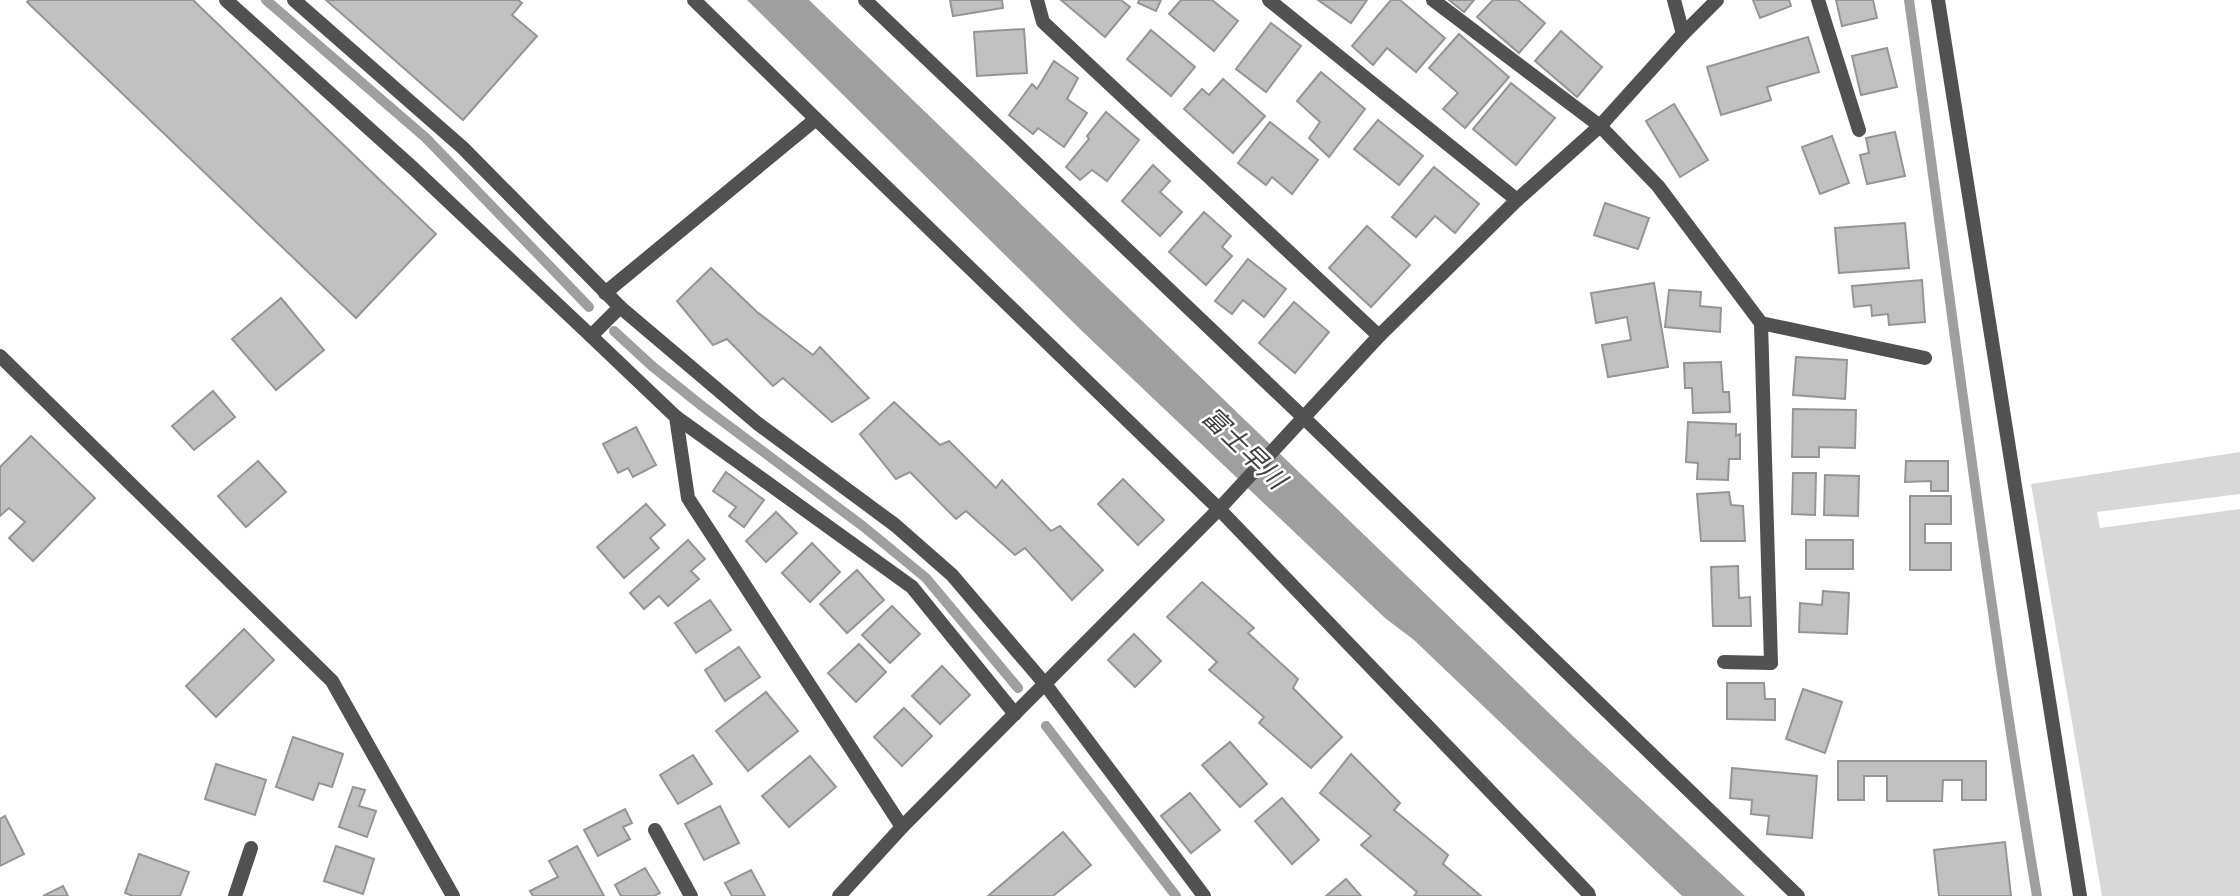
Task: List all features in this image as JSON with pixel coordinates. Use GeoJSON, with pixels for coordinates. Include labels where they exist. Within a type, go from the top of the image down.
{"type":"FeatureCollection","features":[{"type":"Feature","properties":{"kind":"street"},"geometry":{"type":"LineString","coordinates":[[226,0],[414,169],[676,417],[912,587],[1015,714]]}},
{"type":"Feature","properties":{"kind":"street"},"geometry":{"type":"LineString","coordinates":[[294,0],[463,148],[620,307],[757,423],[895,524],[952,575],[1045,684],[1205,896]]}},
{"type":"Feature","properties":{"kind":"street"},"geometry":{"type":"LineString","coordinates":[[694,0],[1219,509],[1589,896]]}},
{"type":"Feature","properties":{"kind":"street"},"geometry":{"type":"LineString","coordinates":[[865,0],[1303,417],[1798,896]]}},
{"type":"Feature","properties":{"kind":"street"},"geometry":{"type":"LineString","coordinates":[[1037,0],[1043,22],[1379,336]]}},
{"type":"Feature","properties":{"kind":"street"},"geometry":{"type":"LineString","coordinates":[[1269,0],[1517,200]]}},
{"type":"Feature","properties":{"kind":"street"},"geometry":{"type":"LineString","coordinates":[[1433,0],[1601,126],[1658,186],[1761,323],[1772,663],[1724,662]]}},
{"type":"Feature","properties":{"kind":"street"},"geometry":{"type":"LineString","coordinates":[[1674,0],[1683,34]]}},
{"type":"Feature","properties":{"kind":"street"},"geometry":{"type":"LineString","coordinates":[[839,896],[902,827],[1219,509],[1379,336],[1517,200],[1601,126],[1717,0]]}},
{"type":"Feature","properties":{"kind":"street"},"geometry":{"type":"LineString","coordinates":[[1818,0],[1859,130]]}},
{"type":"Feature","properties":{"kind":"street"},"geometry":{"type":"LineString","coordinates":[[1938,0],[2080,896]]}},
{"type":"Feature","properties":{"kind":"street"},"geometry":{"type":"LineString","coordinates":[[605,293],[816,119]]}},
{"type":"Feature","properties":{"kind":"street"},"geometry":{"type":"LineString","coordinates":[[592,336],[620,307]]}},
{"type":"Feature","properties":{"kind":"street"},"geometry":{"type":"LineString","coordinates":[[1761,323],[1925,358]]}},
{"type":"Feature","properties":{"kind":"street"},"geometry":{"type":"LineString","coordinates":[[0,356],[332,681],[453,896]]}},
{"type":"Feature","properties":{"kind":"street"},"geometry":{"type":"LineString","coordinates":[[676,417],[688,498],[902,827]]}},
{"type":"Feature","properties":{"kind":"street"},"geometry":{"type":"LineString","coordinates":[[654,831],[691,896]]}},
{"type":"Feature","properties":{"kind":"street"},"geometry":{"type":"LineString","coordinates":[[235,896],[251,848]]}},
{"type":"Feature","properties":{"kind":"shaded area"},"geometry":{"type":"Polygon","coordinates":[[[2240,452],[2240,494],[2097,512],[2100,528],[2240,509],[2240,896],[2102,896],[2031,484],[2240,452]]]}},
{"type":"Feature","properties":{"kind":"water","name":"富士早川"},"geometry":{"type":"Polygon","coordinates":[[[747,0],[809,0],[1576,739],[1745,896],[1682,896],[1414,640],[1385,618],[1083,332],[747,0]]]}},
{"type":"Feature","properties":{"kind":"building"},"geometry":{"type":"Polygon","coordinates":[[[193,0],[436,234],[356,318],[27,2],[193,0]]]}},
{"type":"Feature","properties":{"kind":"building"},"geometry":{"type":"Polygon","coordinates":[[[326,0],[518,0],[522,3],[512,15],[537,36],[463,120],[326,0]]]}},
{"type":"Feature","properties":{"kind":"building"},"geometry":{"type":"Polygon","coordinates":[[[950,0],[1002,0],[1003,8],[953,16],[950,0]]]}},
{"type":"Feature","properties":{"kind":"building"},"geometry":{"type":"Polygon","coordinates":[[[1061,0],[1121,0],[1130,7],[1105,37],[1061,0]]]}},
{"type":"Feature","properties":{"kind":"building"},"geometry":{"type":"Polygon","coordinates":[[[1139,0],[1161,0],[1156,11],[1138,3],[1139,0]]]}},
{"type":"Feature","properties":{"kind":"building"},"geometry":{"type":"Polygon","coordinates":[[[1181,0],[1212,0],[1238,21],[1214,51],[1169,14],[1181,0]]]}},
{"type":"Feature","properties":{"kind":"building"},"geometry":{"type":"Polygon","coordinates":[[[1318,0],[1367,0],[1351,23],[1318,0]]]}},
{"type":"Feature","properties":{"kind":"building"},"geometry":{"type":"Polygon","coordinates":[[[1391,0],[1400,0],[1445,38],[1416,72],[1387,48],[1373,65],[1352,46],[1391,0]]]}},
{"type":"Feature","properties":{"kind":"building"},"geometry":{"type":"Polygon","coordinates":[[[1449,0],[1474,0],[1464,12],[1449,0]]]}},
{"type":"Feature","properties":{"kind":"building"},"geometry":{"type":"Polygon","coordinates":[[[1493,0],[1518,0],[1545,23],[1519,53],[1477,17],[1493,0]]]}},
{"type":"Feature","properties":{"kind":"building"},"geometry":{"type":"Polygon","coordinates":[[[1753,0],[1789,0],[1791,6],[1760,18],[1753,0]]]}},
{"type":"Feature","properties":{"kind":"building"},"geometry":{"type":"Polygon","coordinates":[[[1836,0],[1873,0],[1877,18],[1842,26],[1836,0]]]}},
{"type":"Feature","properties":{"kind":"building"},"geometry":{"type":"Polygon","coordinates":[[[1271,23],[1301,46],[1266,92],[1236,69],[1271,23]]]}},
{"type":"Feature","properties":{"kind":"building"},"geometry":{"type":"Polygon","coordinates":[[[1024,29],[1027,73],[977,76],[974,32],[1024,29]]]}},
{"type":"Feature","properties":{"kind":"building"},"geometry":{"type":"Polygon","coordinates":[[[1151,30],[1195,67],[1171,96],[1127,59],[1151,30]]]}},
{"type":"Feature","properties":{"kind":"building"},"geometry":{"type":"Polygon","coordinates":[[[1561,31],[1602,67],[1577,97],[1535,61],[1561,31]]]}},
{"type":"Feature","properties":{"kind":"building"},"geometry":{"type":"Polygon","coordinates":[[[1459,34],[1509,77],[1465,128],[1443,109],[1458,93],[1429,68],[1459,34]]]}},
{"type":"Feature","properties":{"kind":"building"},"geometry":{"type":"Polygon","coordinates":[[[1808,37],[1819,72],[1767,87],[1771,100],[1721,115],[1707,67],[1808,37]]]}},
{"type":"Feature","properties":{"kind":"building"},"geometry":{"type":"Polygon","coordinates":[[[1887,48],[1897,87],[1861,95],[1852,56],[1887,48]]]}},
{"type":"Feature","properties":{"kind":"building"},"geometry":{"type":"Polygon","coordinates":[[[1054,61],[1078,78],[1067,99],[1087,113],[1064,147],[1038,128],[1033,134],[1009,115],[1032,84],[1037,89],[1054,61]]]}},
{"type":"Feature","properties":{"kind":"building"},"geometry":{"type":"Polygon","coordinates":[[[1321,72],[1365,109],[1329,157],[1309,138],[1320,122],[1297,101],[1321,72]]]}},
{"type":"Feature","properties":{"kind":"building"},"geometry":{"type":"Polygon","coordinates":[[[1223,79],[1265,116],[1233,153],[1184,109],[1202,89],[1209,95],[1223,79]]]}},
{"type":"Feature","properties":{"kind":"building"},"geometry":{"type":"Polygon","coordinates":[[[1511,83],[1555,118],[1516,165],[1473,129],[1511,83]]]}},
{"type":"Feature","properties":{"kind":"building"},"geometry":{"type":"Polygon","coordinates":[[[1674,104],[1708,160],[1680,177],[1646,121],[1674,104]]]}},
{"type":"Feature","properties":{"kind":"building"},"geometry":{"type":"Polygon","coordinates":[[[1106,112],[1139,140],[1107,181],[1092,170],[1080,180],[1066,167],[1089,139],[1087,136],[1106,112]]]}},
{"type":"Feature","properties":{"kind":"building"},"geometry":{"type":"Polygon","coordinates":[[[1378,120],[1423,156],[1399,185],[1354,149],[1378,120]]]}},
{"type":"Feature","properties":{"kind":"building"},"geometry":{"type":"Polygon","coordinates":[[[1270,122],[1318,160],[1292,194],[1272,177],[1266,185],[1238,163],[1270,122]]]}},
{"type":"Feature","properties":{"kind":"building"},"geometry":{"type":"Polygon","coordinates":[[[1895,132],[1905,176],[1867,184],[1860,155],[1869,153],[1866,138],[1895,132]]]}},
{"type":"Feature","properties":{"kind":"building"},"geometry":{"type":"Polygon","coordinates":[[[1832,136],[1849,183],[1820,194],[1802,147],[1832,136]]]}},
{"type":"Feature","properties":{"kind":"building"},"geometry":{"type":"Polygon","coordinates":[[[1153,165],[1170,181],[1160,192],[1182,212],[1160,236],[1122,201],[1153,165]]]}},
{"type":"Feature","properties":{"kind":"building"},"geometry":{"type":"Polygon","coordinates":[[[1434,167],[1479,204],[1455,233],[1435,216],[1416,237],[1392,217],[1434,167]]]}},
{"type":"Feature","properties":{"kind":"building"},"geometry":{"type":"Polygon","coordinates":[[[1605,203],[1649,218],[1638,249],[1594,235],[1605,203]]]}},
{"type":"Feature","properties":{"kind":"building"},"geometry":{"type":"Polygon","coordinates":[[[1204,212],[1231,236],[1222,247],[1232,256],[1206,285],[1169,252],[1204,212]]]}},
{"type":"Feature","properties":{"kind":"building"},"geometry":{"type":"Polygon","coordinates":[[[1905,223],[1909,268],[1839,273],[1835,228],[1905,223]]]}},
{"type":"Feature","properties":{"kind":"building"},"geometry":{"type":"Polygon","coordinates":[[[1367,226],[1410,265],[1371,307],[1329,268],[1367,226]]]}},
{"type":"Feature","properties":{"kind":"building"},"geometry":{"type":"Polygon","coordinates":[[[1248,259],[1286,289],[1264,317],[1243,300],[1232,314],[1215,301],[1248,259]]]}},
{"type":"Feature","properties":{"kind":"building"},"geometry":{"type":"Polygon","coordinates":[[[711,268],[757,312],[813,355],[820,347],[869,398],[832,422],[783,378],[773,386],[727,339],[713,345],[677,301],[711,268]]]}},
{"type":"Feature","properties":{"kind":"building"},"geometry":{"type":"Polygon","coordinates":[[[1922,280],[1925,322],[1889,325],[1888,314],[1872,316],[1871,305],[1854,307],[1852,286],[1922,280]]]}},
{"type":"Feature","properties":{"kind":"building"},"geometry":{"type":"Polygon","coordinates":[[[1654,283],[1668,367],[1608,377],[1602,345],[1631,340],[1627,317],[1596,323],[1591,293],[1654,283]]]}},
{"type":"Feature","properties":{"kind":"building"},"geometry":{"type":"Polygon","coordinates":[[[1669,290],[1701,292],[1700,306],[1721,308],[1720,332],[1665,327],[1669,290]]]}},
{"type":"Feature","properties":{"kind":"building"},"geometry":{"type":"Polygon","coordinates":[[[281,298],[324,350],[276,390],[232,339],[281,298]]]}},
{"type":"Feature","properties":{"kind":"building"},"geometry":{"type":"Polygon","coordinates":[[[1294,302],[1329,332],[1295,373],[1259,343],[1294,302]]]}},
{"type":"Feature","properties":{"kind":"building"},"geometry":{"type":"Polygon","coordinates":[[[1796,357],[1847,360],[1845,399],[1793,395],[1796,357]]]}},
{"type":"Feature","properties":{"kind":"building"},"geometry":{"type":"Polygon","coordinates":[[[1721,362],[1723,392],[1729,392],[1730,412],[1693,413],[1692,388],[1685,388],[1684,363],[1721,362]]]}},
{"type":"Feature","properties":{"kind":"building"},"geometry":{"type":"Polygon","coordinates":[[[213,391],[235,417],[194,450],[172,426],[213,391]]]}},
{"type":"Feature","properties":{"kind":"building"},"geometry":{"type":"Polygon","coordinates":[[[894,402],[940,445],[949,441],[996,488],[1002,480],[1051,531],[1060,526],[1103,570],[1072,600],[1025,548],[1015,555],[966,511],[956,519],[910,472],[896,479],[860,434],[894,402]]]}},
{"type":"Feature","properties":{"kind":"building"},"geometry":{"type":"Polygon","coordinates":[[[1793,409],[1856,410],[1855,448],[1819,447],[1819,457],[1792,457],[1793,409]]]}},
{"type":"Feature","properties":{"kind":"building"},"geometry":{"type":"Polygon","coordinates":[[[1688,422],[1736,424],[1736,436],[1740,434],[1740,459],[1729,459],[1728,480],[1697,479],[1698,463],[1686,462],[1688,422]]]}},
{"type":"Feature","properties":{"kind":"building"},"geometry":{"type":"Polygon","coordinates":[[[636,427],[656,465],[633,477],[628,468],[618,473],[603,444],[636,427]]]}},
{"type":"Feature","properties":{"kind":"building"},"geometry":{"type":"Polygon","coordinates":[[[31,436],[95,498],[33,561],[9,538],[25,522],[9,508],[0,516],[0,467],[31,436]]]}},
{"type":"Feature","properties":{"kind":"building"},"geometry":{"type":"Polygon","coordinates":[[[258,461],[286,492],[246,527],[218,496],[258,461]]]}},
{"type":"Feature","properties":{"kind":"building"},"geometry":{"type":"Polygon","coordinates":[[[1906,461],[1948,461],[1948,491],[1931,491],[1931,481],[1905,482],[1906,461]]]}},
{"type":"Feature","properties":{"kind":"building"},"geometry":{"type":"Polygon","coordinates":[[[726,472],[764,500],[744,527],[729,516],[736,507],[713,491],[726,472]]]}},
{"type":"Feature","properties":{"kind":"building"},"geometry":{"type":"Polygon","coordinates":[[[1793,473],[1816,473],[1815,515],[1792,514],[1793,473]]]}},
{"type":"Feature","properties":{"kind":"building"},"geometry":{"type":"Polygon","coordinates":[[[1825,475],[1859,476],[1858,516],[1824,515],[1825,475]]]}},
{"type":"Feature","properties":{"kind":"building"},"geometry":{"type":"Polygon","coordinates":[[[1123,479],[1164,520],[1138,545],[1098,504],[1123,479]]]}},
{"type":"Feature","properties":{"kind":"building"},"geometry":{"type":"Polygon","coordinates":[[[1729,492],[1731,505],[1743,506],[1745,541],[1701,541],[1697,494],[1729,492]]]}},
{"type":"Feature","properties":{"kind":"building"},"geometry":{"type":"Polygon","coordinates":[[[1910,496],[1951,496],[1951,524],[1925,524],[1925,543],[1951,543],[1951,570],[1910,570],[1910,496]]]}},
{"type":"Feature","properties":{"kind":"building"},"geometry":{"type":"Polygon","coordinates":[[[646,504],[665,525],[650,538],[659,548],[624,578],[597,547],[646,504]]]}},
{"type":"Feature","properties":{"kind":"building"},"geometry":{"type":"Polygon","coordinates":[[[776,512],[797,533],[766,562],[746,541],[776,512]]]}},
{"type":"Feature","properties":{"kind":"building"},"geometry":{"type":"Polygon","coordinates":[[[688,540],[705,559],[691,571],[699,579],[668,606],[659,596],[644,609],[630,593],[688,540]]]}},
{"type":"Feature","properties":{"kind":"building"},"geometry":{"type":"Polygon","coordinates":[[[1806,540],[1853,540],[1853,569],[1806,569],[1806,540]]]}},
{"type":"Feature","properties":{"kind":"building"},"geometry":{"type":"Polygon","coordinates":[[[812,543],[840,572],[810,602],[782,573],[812,543]]]}},
{"type":"Feature","properties":{"kind":"building"},"geometry":{"type":"Polygon","coordinates":[[[1738,566],[1739,598],[1750,597],[1751,626],[1713,626],[1711,567],[1738,566]]]}},
{"type":"Feature","properties":{"kind":"building"},"geometry":{"type":"Polygon","coordinates":[[[857,570],[884,600],[847,633],[820,604],[857,570]]]}},
{"type":"Feature","properties":{"kind":"building"},"geometry":{"type":"Polygon","coordinates":[[[1202,582],[1254,628],[1248,633],[1298,679],[1293,688],[1342,737],[1311,768],[1259,723],[1264,717],[1209,670],[1217,662],[1167,617],[1202,582]]]}},
{"type":"Feature","properties":{"kind":"building"},"geometry":{"type":"Polygon","coordinates":[[[1823,591],[1849,593],[1847,634],[1799,632],[1800,603],[1822,605],[1823,591]]]}},
{"type":"Feature","properties":{"kind":"building"},"geometry":{"type":"Polygon","coordinates":[[[710,600],[731,630],[696,653],[675,623],[710,600]]]}},
{"type":"Feature","properties":{"kind":"building"},"geometry":{"type":"Polygon","coordinates":[[[892,606],[920,634],[890,663],[862,635],[892,606]]]}},
{"type":"Feature","properties":{"kind":"building"},"geometry":{"type":"Polygon","coordinates":[[[244,629],[274,660],[216,717],[186,686],[244,629]]]}},
{"type":"Feature","properties":{"kind":"building"},"geometry":{"type":"Polygon","coordinates":[[[1134,634],[1161,661],[1135,687],[1108,660],[1134,634]]]}},
{"type":"Feature","properties":{"kind":"building"},"geometry":{"type":"Polygon","coordinates":[[[859,644],[886,672],[856,702],[828,673],[859,644]]]}},
{"type":"Feature","properties":{"kind":"building"},"geometry":{"type":"Polygon","coordinates":[[[739,647],[760,677],[725,701],[705,670],[739,647]]]}},
{"type":"Feature","properties":{"kind":"building"},"geometry":{"type":"Polygon","coordinates":[[[942,666],[970,695],[940,724],[912,696],[942,666]]]}},
{"type":"Feature","properties":{"kind":"building"},"geometry":{"type":"Polygon","coordinates":[[[1727,683],[1764,683],[1765,699],[1775,699],[1775,720],[1727,719],[1727,683]]]}},
{"type":"Feature","properties":{"kind":"building"},"geometry":{"type":"Polygon","coordinates":[[[1803,689],[1842,702],[1825,753],[1786,739],[1803,689]]]}},
{"type":"Feature","properties":{"kind":"building"},"geometry":{"type":"Polygon","coordinates":[[[766,692],[798,731],[748,771],[716,731],[766,692]]]}},
{"type":"Feature","properties":{"kind":"building"},"geometry":{"type":"Polygon","coordinates":[[[904,708],[932,736],[902,766],[874,737],[904,708]]]}},
{"type":"Feature","properties":{"kind":"building"},"geometry":{"type":"Polygon","coordinates":[[[293,737],[343,754],[332,787],[319,783],[313,800],[276,787],[293,737]]]}},
{"type":"Feature","properties":{"kind":"building"},"geometry":{"type":"Polygon","coordinates":[[[1230,742],[1267,784],[1240,807],[1202,765],[1230,742]]]}},
{"type":"Feature","properties":{"kind":"building"},"geometry":{"type":"Polygon","coordinates":[[[1351,754],[1400,803],[1394,810],[1448,855],[1443,864],[1481,896],[1414,896],[1417,892],[1361,845],[1371,836],[1320,793],[1351,754]]]}},
{"type":"Feature","properties":{"kind":"building"},"geometry":{"type":"Polygon","coordinates":[[[693,755],[712,784],[678,804],[660,775],[693,755]]]}},
{"type":"Feature","properties":{"kind":"building"},"geometry":{"type":"Polygon","coordinates":[[[810,756],[836,787],[789,827],[762,796],[810,756]]]}},
{"type":"Feature","properties":{"kind":"building"},"geometry":{"type":"Polygon","coordinates":[[[1838,761],[1986,761],[1986,800],[1962,800],[1962,780],[1943,780],[1942,801],[1887,801],[1887,776],[1864,776],[1864,800],[1838,800],[1838,761]]]}},
{"type":"Feature","properties":{"kind":"building"},"geometry":{"type":"Polygon","coordinates":[[[216,764],[266,780],[255,815],[205,799],[216,764]]]}},
{"type":"Feature","properties":{"kind":"building"},"geometry":{"type":"Polygon","coordinates":[[[1732,768],[1817,776],[1812,838],[1767,834],[1769,816],[1751,814],[1752,800],[1730,798],[1732,768]]]}},
{"type":"Feature","properties":{"kind":"building"},"geometry":{"type":"Polygon","coordinates":[[[353,787],[365,790],[359,806],[376,811],[367,837],[339,827],[353,787]]]}},
{"type":"Feature","properties":{"kind":"building"},"geometry":{"type":"Polygon","coordinates":[[[1190,793],[1220,830],[1191,853],[1161,816],[1190,793]]]}},
{"type":"Feature","properties":{"kind":"building"},"geometry":{"type":"Polygon","coordinates":[[[1282,798],[1319,840],[1292,864],[1255,821],[1282,798]]]}},
{"type":"Feature","properties":{"kind":"building"},"geometry":{"type":"Polygon","coordinates":[[[720,806],[739,843],[704,860],[685,824],[720,806]]]}},
{"type":"Feature","properties":{"kind":"building"},"geometry":{"type":"Polygon","coordinates":[[[625,809],[632,823],[623,827],[630,839],[598,856],[584,830],[625,809]]]}},
{"type":"Feature","properties":{"kind":"building"},"geometry":{"type":"Polygon","coordinates":[[[5,816],[24,854],[0,866],[0,819],[5,816]]]}},
{"type":"Feature","properties":{"kind":"building"},"geometry":{"type":"Polygon","coordinates":[[[1063,832],[1091,865],[1053,896],[988,896],[1063,832]]]}},
{"type":"Feature","properties":{"kind":"building"},"geometry":{"type":"Polygon","coordinates":[[[2005,842],[2011,896],[1939,896],[1934,850],[2005,842]]]}},
{"type":"Feature","properties":{"kind":"building"},"geometry":{"type":"Polygon","coordinates":[[[336,846],[374,859],[363,894],[324,881],[336,846]]]}},
{"type":"Feature","properties":{"kind":"building"},"geometry":{"type":"Polygon","coordinates":[[[577,846],[604,896],[533,896],[530,891],[558,877],[549,861],[577,846]]]}},
{"type":"Feature","properties":{"kind":"building"},"geometry":{"type":"Polygon","coordinates":[[[139,854],[189,872],[180,896],[133,896],[125,893],[139,854]]]}},
{"type":"Feature","properties":{"kind":"building"},"geometry":{"type":"Polygon","coordinates":[[[645,868],[660,893],[654,896],[621,896],[615,885],[645,868]]]}},
{"type":"Feature","properties":{"kind":"building"},"geometry":{"type":"Polygon","coordinates":[[[751,870],[765,896],[732,896],[725,883],[751,870]]]}},
{"type":"Feature","properties":{"kind":"building"},"geometry":{"type":"Polygon","coordinates":[[[1346,879],[1361,896],[1326,896],[1346,879]]]}},
{"type":"Feature","properties":{"kind":"building"},"geometry":{"type":"Polygon","coordinates":[[[63,886],[68,896],[43,896],[63,886]]]}},
{"type":"Feature","properties":{"kind":"waterway"},"geometry":{"type":"LineString","coordinates":[[266,0],[426,138],[589,307]]}},
{"type":"Feature","properties":{"kind":"waterway"},"geometry":{"type":"LineString","coordinates":[[1909,0],[1986,561],[2037,896]]}},
{"type":"Feature","properties":{"kind":"waterway"},"geometry":{"type":"LineString","coordinates":[[614,331],[702,406],[864,527],[926,578],[1018,688]]}},
{"type":"Feature","properties":{"kind":"waterway"},"geometry":{"type":"LineString","coordinates":[[1046,726],[1176,896]]}}]}
